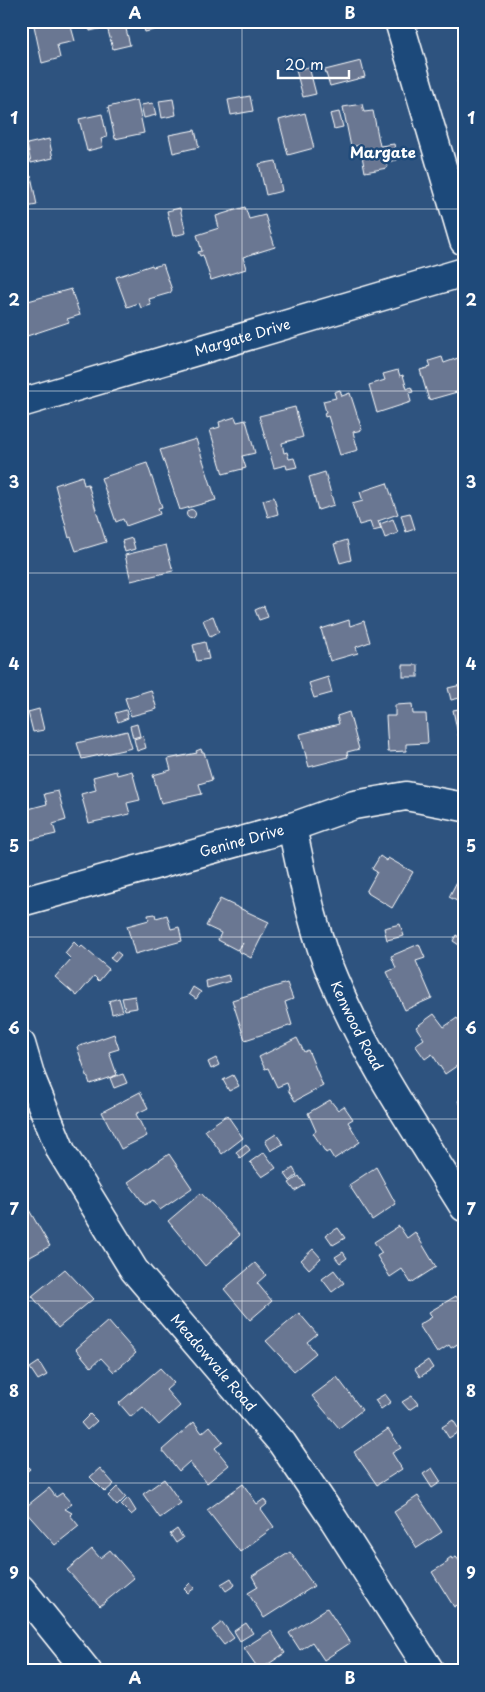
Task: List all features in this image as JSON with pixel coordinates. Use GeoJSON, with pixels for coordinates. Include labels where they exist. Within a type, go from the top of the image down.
{"type":"FeatureCollection","features":[{"type":"Feature","properties":{"kind":"street"},"geometry":{"type":"LineString","coordinates":[[399,21],[464,240]]}},
{"type":"Feature","properties":{"kind":"street","name":"Margate Drive"},"geometry":{"type":"LineString","coordinates":[[21,403],[464,272]]}},
{"type":"Feature","properties":{"kind":"street","name":"Genine Drive"},"geometry":{"type":"LineString","coordinates":[[21,902],[292,827],[354,805],[406,796],[464,806]]}},
{"type":"Feature","properties":{"kind":"street","name":"Kenwood Road"},"geometry":{"type":"LineString","coordinates":[[292,827],[310,908],[333,978],[347,1011],[387,1083],[464,1207]]}},
{"type":"Feature","properties":{"kind":"street","name":"Meadowvale Road"},"geometry":{"type":"LineString","coordinates":[[21,1044],[31,1078],[61,1151],[134,1270],[282,1443],[334,1520],[430,1671]]}},
{"type":"Feature","properties":{"kind":"street"},"geometry":{"type":"LineString","coordinates":[[21,1589],[88,1671]]}},
{"type":"Feature","properties":{"kind":"building"},"geometry":{"type":"Polygon","coordinates":[[[33,21],[72,21],[70,23],[75,41],[57,45],[60,58],[42,63],[33,21]]]}},
{"type":"Feature","properties":{"kind":"building"},"geometry":{"type":"Polygon","coordinates":[[[88,21],[124,21],[130,45],[113,49],[107,27],[90,31],[88,21]]]}},
{"type":"Feature","properties":{"kind":"building"},"geometry":{"type":"Polygon","coordinates":[[[142,21],[173,21],[161,24],[162,28],[145,32],[142,21]]]}},
{"type":"Feature","properties":{"kind":"building"},"geometry":{"type":"Polygon","coordinates":[[[361,61],[365,77],[330,86],[325,70],[361,61]]]}},
{"type":"Feature","properties":{"kind":"building"},"geometry":{"type":"Polygon","coordinates":[[[309,67],[316,94],[303,97],[296,70],[309,67]]]}},
{"type":"Feature","properties":{"kind":"building"},"geometry":{"type":"Polygon","coordinates":[[[464,79],[464,105],[457,81],[464,79]]]}},
{"type":"Feature","properties":{"kind":"building"},"geometry":{"type":"Polygon","coordinates":[[[250,96],[253,111],[231,115],[228,100],[250,96]]]}},
{"type":"Feature","properties":{"kind":"building"},"geometry":{"type":"Polygon","coordinates":[[[173,99],[176,115],[162,118],[159,101],[173,99]]]}},
{"type":"Feature","properties":{"kind":"building"},"geometry":{"type":"Polygon","coordinates":[[[137,100],[144,133],[115,139],[108,107],[137,100]]]}},
{"type":"Feature","properties":{"kind":"building"},"geometry":{"type":"Polygon","coordinates":[[[153,103],[156,115],[144,118],[141,105],[153,103]]]}},
{"type":"Feature","properties":{"kind":"building"},"geometry":{"type":"Polygon","coordinates":[[[362,104],[364,112],[373,111],[380,146],[394,144],[397,160],[386,162],[387,168],[365,172],[360,145],[351,147],[343,107],[362,104]]]}},
{"type":"Feature","properties":{"kind":"building"},"geometry":{"type":"Polygon","coordinates":[[[339,112],[343,127],[334,129],[330,114],[339,112]]]}},
{"type":"Feature","properties":{"kind":"building"},"geometry":{"type":"Polygon","coordinates":[[[305,113],[314,148],[288,155],[279,120],[305,113]]]}},
{"type":"Feature","properties":{"kind":"building"},"geometry":{"type":"Polygon","coordinates":[[[102,114],[107,137],[101,139],[103,147],[87,151],[79,119],[102,114]]]}},
{"type":"Feature","properties":{"kind":"building"},"geometry":{"type":"Polygon","coordinates":[[[195,130],[199,147],[173,153],[169,135],[195,130]]]}},
{"type":"Feature","properties":{"kind":"building"},"geometry":{"type":"Polygon","coordinates":[[[49,139],[53,158],[31,163],[27,144],[49,139]]]}},
{"type":"Feature","properties":{"kind":"building"},"geometry":{"type":"Polygon","coordinates":[[[276,161],[282,191],[266,195],[259,164],[276,161]]]}},
{"type":"Feature","properties":{"kind":"building"},"geometry":{"type":"Polygon","coordinates":[[[31,176],[37,205],[21,208],[21,178],[31,176]]]}},
{"type":"Feature","properties":{"kind":"building"},"geometry":{"type":"Polygon","coordinates":[[[245,207],[249,219],[265,215],[275,247],[243,257],[246,269],[211,280],[203,255],[200,256],[198,252],[202,251],[197,235],[219,228],[216,216],[245,207]]]}},
{"type":"Feature","properties":{"kind":"building"},"geometry":{"type":"Polygon","coordinates":[[[180,208],[186,233],[173,236],[167,211],[180,208]]]}},
{"type":"Feature","properties":{"kind":"building"},"geometry":{"type":"Polygon","coordinates":[[[163,264],[172,290],[170,293],[149,299],[151,305],[141,308],[139,303],[127,307],[116,277],[152,265],[153,267],[163,264]]]}},
{"type":"Feature","properties":{"kind":"building"},"geometry":{"type":"Polygon","coordinates":[[[71,289],[80,315],[67,319],[69,322],[21,338],[21,303],[71,289]]]}},
{"type":"Feature","properties":{"kind":"building"},"geometry":{"type":"Polygon","coordinates":[[[442,357],[444,363],[458,358],[464,373],[464,390],[429,400],[420,370],[431,367],[429,361],[442,357]]]}},
{"type":"Feature","properties":{"kind":"building"},"geometry":{"type":"Polygon","coordinates":[[[398,370],[400,376],[403,375],[407,389],[411,387],[413,392],[409,393],[411,402],[377,413],[369,385],[385,380],[383,374],[398,370]]]}},
{"type":"Feature","properties":{"kind":"building"},"geometry":{"type":"Polygon","coordinates":[[[340,390],[342,396],[350,393],[362,430],[353,432],[358,450],[340,455],[328,416],[325,417],[324,413],[326,412],[323,401],[336,398],[334,392],[340,390]]]}},
{"type":"Feature","properties":{"kind":"building"},"geometry":{"type":"Polygon","coordinates":[[[295,407],[303,437],[282,443],[284,453],[287,452],[289,459],[294,458],[297,467],[287,469],[286,465],[274,468],[259,416],[295,407]]]}},
{"type":"Feature","properties":{"kind":"building"},"geometry":{"type":"Polygon","coordinates":[[[235,417],[237,422],[246,420],[255,453],[242,456],[246,468],[223,474],[210,430],[220,427],[219,422],[235,417]]]}},
{"type":"Feature","properties":{"kind":"building"},"geometry":{"type":"Polygon","coordinates":[[[196,439],[216,500],[180,510],[160,450],[196,439]]]}},
{"type":"Feature","properties":{"kind":"building"},"geometry":{"type":"Polygon","coordinates":[[[147,463],[162,507],[158,508],[160,514],[126,526],[123,519],[116,522],[101,478],[147,463]]]}},
{"type":"Feature","properties":{"kind":"building"},"geometry":{"type":"Polygon","coordinates":[[[325,472],[334,505],[318,510],[309,477],[325,472]]]}},
{"type":"Feature","properties":{"kind":"building"},"geometry":{"type":"Polygon","coordinates":[[[82,476],[84,485],[88,484],[106,542],[76,551],[71,537],[69,538],[55,485],[82,476]]]}},
{"type":"Feature","properties":{"kind":"building"},"geometry":{"type":"Polygon","coordinates":[[[387,483],[398,514],[378,521],[381,529],[373,531],[370,522],[359,525],[352,504],[363,501],[360,492],[387,483]]]}},
{"type":"Feature","properties":{"kind":"building"},"geometry":{"type":"Polygon","coordinates":[[[274,497],[278,514],[268,517],[263,500],[274,497]]]}},
{"type":"Feature","properties":{"kind":"building"},"geometry":{"type":"Polygon","coordinates":[[[191,509],[196,514],[191,519],[186,514],[191,509]]]}},
{"type":"Feature","properties":{"kind":"building"},"geometry":{"type":"Polygon","coordinates":[[[410,513],[415,529],[406,532],[401,515],[410,513]]]}},
{"type":"Feature","properties":{"kind":"building"},"geometry":{"type":"Polygon","coordinates":[[[393,519],[398,533],[385,538],[380,524],[393,519]]]}},
{"type":"Feature","properties":{"kind":"building"},"geometry":{"type":"Polygon","coordinates":[[[132,538],[135,549],[125,552],[122,541],[132,538]]]}},
{"type":"Feature","properties":{"kind":"building"},"geometry":{"type":"Polygon","coordinates":[[[347,540],[351,560],[340,563],[334,544],[347,540]]]}},
{"type":"Feature","properties":{"kind":"building"},"geometry":{"type":"Polygon","coordinates":[[[166,545],[173,571],[131,581],[125,555],[166,545]]]}},
{"type":"Feature","properties":{"kind":"building"},"geometry":{"type":"Polygon","coordinates":[[[264,606],[268,617],[259,620],[255,610],[264,606]]]}},
{"type":"Feature","properties":{"kind":"building"},"geometry":{"type":"Polygon","coordinates":[[[213,616],[219,632],[210,637],[203,620],[213,616]]]}},
{"type":"Feature","properties":{"kind":"building"},"geometry":{"type":"Polygon","coordinates":[[[349,620],[350,626],[364,621],[370,642],[356,647],[358,653],[330,661],[321,629],[349,620]]]}},
{"type":"Feature","properties":{"kind":"building"},"geometry":{"type":"Polygon","coordinates":[[[205,642],[209,659],[197,661],[193,645],[205,642]]]}},
{"type":"Feature","properties":{"kind":"building"},"geometry":{"type":"Polygon","coordinates":[[[403,665],[418,665],[418,677],[403,677],[403,665]]]}},
{"type":"Feature","properties":{"kind":"building"},"geometry":{"type":"Polygon","coordinates":[[[328,677],[332,693],[314,698],[309,683],[328,677]]]}},
{"type":"Feature","properties":{"kind":"building"},"geometry":{"type":"Polygon","coordinates":[[[461,685],[464,697],[451,700],[448,688],[461,685]]]}},
{"type":"Feature","properties":{"kind":"building"},"geometry":{"type":"Polygon","coordinates":[[[151,690],[157,709],[131,716],[125,698],[151,690]]]}},
{"type":"Feature","properties":{"kind":"building"},"geometry":{"type":"Polygon","coordinates":[[[412,704],[413,714],[426,714],[428,743],[406,744],[406,751],[388,752],[386,716],[395,716],[395,705],[412,704]]]}},
{"type":"Feature","properties":{"kind":"building"},"geometry":{"type":"Polygon","coordinates":[[[464,708],[464,738],[459,739],[453,710],[464,708]]]}},
{"type":"Feature","properties":{"kind":"building"},"geometry":{"type":"Polygon","coordinates":[[[39,709],[44,730],[33,732],[28,712],[39,709]]]}},
{"type":"Feature","properties":{"kind":"building"},"geometry":{"type":"Polygon","coordinates":[[[126,710],[128,718],[118,722],[115,713],[126,710]]]}},
{"type":"Feature","properties":{"kind":"building"},"geometry":{"type":"Polygon","coordinates":[[[349,712],[359,749],[347,752],[348,757],[309,767],[300,734],[339,724],[337,716],[349,712]]]}},
{"type":"Feature","properties":{"kind":"building"},"geometry":{"type":"Polygon","coordinates":[[[137,724],[140,736],[133,738],[130,726],[137,724]]]}},
{"type":"Feature","properties":{"kind":"building"},"geometry":{"type":"Polygon","coordinates":[[[127,731],[132,748],[82,759],[77,743],[127,731]]]}},
{"type":"Feature","properties":{"kind":"building"},"geometry":{"type":"Polygon","coordinates":[[[143,736],[146,748],[137,751],[134,739],[143,736]]]}},
{"type":"Feature","properties":{"kind":"building"},"geometry":{"type":"Polygon","coordinates":[[[201,749],[204,752],[212,780],[199,784],[202,794],[161,803],[153,775],[171,770],[168,759],[197,753],[196,751],[201,749]]]}},
{"type":"Feature","properties":{"kind":"building"},"geometry":{"type":"Polygon","coordinates":[[[116,771],[117,775],[132,771],[140,800],[127,803],[130,814],[89,823],[81,794],[96,790],[93,777],[116,771]]]}},
{"type":"Feature","properties":{"kind":"building"},"geometry":{"type":"Polygon","coordinates":[[[58,791],[66,820],[53,824],[56,834],[21,842],[21,811],[47,804],[44,794],[58,791]]]}},
{"type":"Feature","properties":{"kind":"building"},"geometry":{"type":"Polygon","coordinates":[[[380,856],[387,861],[388,858],[413,872],[392,908],[366,892],[377,872],[372,869],[380,856]]]}},
{"type":"Feature","properties":{"kind":"building"},"geometry":{"type":"Polygon","coordinates":[[[464,868],[464,897],[461,903],[449,897],[464,868]]]}},
{"type":"Feature","properties":{"kind":"building"},"geometry":{"type":"Polygon","coordinates":[[[220,899],[269,922],[251,958],[238,951],[243,943],[237,950],[218,940],[221,933],[206,926],[220,899]]]}},
{"type":"Feature","properties":{"kind":"building"},"geometry":{"type":"Polygon","coordinates":[[[155,914],[156,918],[167,915],[171,929],[179,927],[182,941],[135,954],[127,926],[149,920],[148,915],[155,914]]]}},
{"type":"Feature","properties":{"kind":"building"},"geometry":{"type":"Polygon","coordinates":[[[400,924],[404,936],[387,940],[384,928],[400,924]]]}},
{"type":"Feature","properties":{"kind":"building"},"geometry":{"type":"Polygon","coordinates":[[[456,935],[464,940],[462,947],[453,941],[456,935]]]}},
{"type":"Feature","properties":{"kind":"building"},"geometry":{"type":"Polygon","coordinates":[[[74,942],[80,948],[82,946],[109,969],[99,981],[94,976],[77,996],[55,977],[71,959],[65,953],[74,942]]]}},
{"type":"Feature","properties":{"kind":"building"},"geometry":{"type":"Polygon","coordinates":[[[419,944],[425,958],[416,961],[432,998],[405,1010],[387,972],[396,968],[391,956],[419,944]]]}},
{"type":"Feature","properties":{"kind":"building"},"geometry":{"type":"Polygon","coordinates":[[[116,951],[121,955],[115,962],[110,958],[116,951]]]}},
{"type":"Feature","properties":{"kind":"building"},"geometry":{"type":"Polygon","coordinates":[[[228,975],[230,981],[207,988],[206,981],[228,975]]]}},
{"type":"Feature","properties":{"kind":"building"},"geometry":{"type":"Polygon","coordinates":[[[287,983],[293,999],[285,1002],[292,1025],[245,1040],[232,1000],[287,983]]]}},
{"type":"Feature","properties":{"kind":"building"},"geometry":{"type":"Polygon","coordinates":[[[193,987],[201,992],[196,999],[189,994],[193,987]]]}},
{"type":"Feature","properties":{"kind":"building"},"geometry":{"type":"Polygon","coordinates":[[[135,996],[137,1008],[125,1010],[122,998],[135,996]]]}},
{"type":"Feature","properties":{"kind":"building"},"geometry":{"type":"Polygon","coordinates":[[[119,998],[123,1011],[112,1014],[109,1001],[119,998]]]}},
{"type":"Feature","properties":{"kind":"building"},"geometry":{"type":"Polygon","coordinates":[[[434,1014],[444,1027],[457,1018],[464,1027],[464,1061],[445,1074],[432,1054],[425,1059],[415,1045],[424,1039],[416,1027],[434,1014]]]}},
{"type":"Feature","properties":{"kind":"building"},"geometry":{"type":"Polygon","coordinates":[[[114,1034],[119,1049],[109,1052],[117,1075],[90,1084],[77,1047],[114,1034]]]}},
{"type":"Feature","properties":{"kind":"building"},"geometry":{"type":"Polygon","coordinates":[[[297,1038],[304,1052],[308,1050],[323,1086],[295,1101],[288,1090],[287,1083],[277,1087],[268,1068],[265,1069],[259,1057],[297,1038]]]}},
{"type":"Feature","properties":{"kind":"building"},"geometry":{"type":"Polygon","coordinates":[[[216,1058],[219,1065],[211,1069],[208,1062],[216,1058]]]}},
{"type":"Feature","properties":{"kind":"building"},"geometry":{"type":"Polygon","coordinates":[[[123,1074],[127,1083],[114,1088],[110,1078],[123,1074]]]}},
{"type":"Feature","properties":{"kind":"building"},"geometry":{"type":"Polygon","coordinates":[[[233,1075],[239,1086],[229,1091],[223,1080],[233,1075]]]}},
{"type":"Feature","properties":{"kind":"building"},"geometry":{"type":"Polygon","coordinates":[[[140,1092],[148,1108],[136,1114],[147,1136],[121,1149],[102,1112],[140,1092]]]}},
{"type":"Feature","properties":{"kind":"building"},"geometry":{"type":"Polygon","coordinates":[[[464,1097],[464,1109],[458,1101],[464,1097]]]}},
{"type":"Feature","properties":{"kind":"building"},"geometry":{"type":"Polygon","coordinates":[[[330,1100],[338,1110],[344,1106],[353,1119],[348,1122],[360,1142],[334,1159],[329,1151],[326,1153],[313,1133],[316,1131],[308,1113],[330,1100]]]}},
{"type":"Feature","properties":{"kind":"building"},"geometry":{"type":"Polygon","coordinates":[[[227,1115],[243,1138],[222,1154],[205,1130],[227,1115]]]}},
{"type":"Feature","properties":{"kind":"building"},"geometry":{"type":"Polygon","coordinates":[[[276,1134],[283,1144],[271,1151],[265,1141],[276,1134]]]}},
{"type":"Feature","properties":{"kind":"building"},"geometry":{"type":"Polygon","coordinates":[[[246,1144],[250,1150],[240,1158],[236,1152],[246,1144]]]}},
{"type":"Feature","properties":{"kind":"building"},"geometry":{"type":"Polygon","coordinates":[[[264,1152],[276,1168],[262,1177],[250,1162],[264,1152]]]}},
{"type":"Feature","properties":{"kind":"building"},"geometry":{"type":"Polygon","coordinates":[[[169,1154],[192,1188],[160,1210],[153,1200],[145,1205],[128,1182],[169,1154]]]}},
{"type":"Feature","properties":{"kind":"building"},"geometry":{"type":"Polygon","coordinates":[[[376,1167],[396,1204],[372,1220],[349,1185],[376,1167]]]}},
{"type":"Feature","properties":{"kind":"building"},"geometry":{"type":"Polygon","coordinates":[[[293,1168],[297,1175],[290,1181],[285,1174],[293,1168]]]}},
{"type":"Feature","properties":{"kind":"building"},"geometry":{"type":"Polygon","coordinates":[[[299,1176],[305,1185],[295,1191],[289,1183],[299,1176]]]}},
{"type":"Feature","properties":{"kind":"building"},"geometry":{"type":"Polygon","coordinates":[[[201,1193],[240,1235],[205,1266],[168,1221],[201,1193]]]}},
{"type":"Feature","properties":{"kind":"building"},"geometry":{"type":"Polygon","coordinates":[[[29,1210],[50,1246],[21,1262],[21,1211],[23,1214],[29,1210]]]}},
{"type":"Feature","properties":{"kind":"building"},"geometry":{"type":"Polygon","coordinates":[[[399,1226],[407,1238],[415,1232],[436,1267],[411,1283],[402,1269],[390,1277],[377,1256],[382,1253],[374,1242],[399,1226]]]}},
{"type":"Feature","properties":{"kind":"building"},"geometry":{"type":"Polygon","coordinates":[[[338,1228],[345,1238],[333,1245],[326,1235],[338,1228]]]}},
{"type":"Feature","properties":{"kind":"building"},"geometry":{"type":"Polygon","coordinates":[[[313,1249],[321,1258],[309,1269],[301,1260],[313,1249]]]}},
{"type":"Feature","properties":{"kind":"building"},"geometry":{"type":"Polygon","coordinates":[[[343,1252],[347,1258],[340,1263],[335,1257],[343,1252]]]}},
{"type":"Feature","properties":{"kind":"building"},"geometry":{"type":"Polygon","coordinates":[[[255,1263],[266,1275],[257,1283],[272,1301],[250,1320],[224,1289],[255,1263]]]}},
{"type":"Feature","properties":{"kind":"building"},"geometry":{"type":"Polygon","coordinates":[[[65,1269],[93,1299],[58,1328],[32,1296],[65,1269]]]}},
{"type":"Feature","properties":{"kind":"building"},"geometry":{"type":"Polygon","coordinates":[[[334,1270],[344,1283],[332,1292],[322,1279],[334,1270]]]}},
{"type":"Feature","properties":{"kind":"building"},"geometry":{"type":"Polygon","coordinates":[[[456,1296],[464,1309],[464,1340],[451,1348],[449,1345],[437,1353],[419,1325],[432,1317],[429,1312],[456,1296]]]}},
{"type":"Feature","properties":{"kind":"building"},"geometry":{"type":"Polygon","coordinates":[[[299,1313],[317,1334],[307,1342],[316,1353],[294,1371],[266,1341],[299,1313]]]}},
{"type":"Feature","properties":{"kind":"building"},"geometry":{"type":"Polygon","coordinates":[[[108,1321],[136,1353],[114,1372],[101,1358],[91,1367],[76,1349],[108,1321]]]}},
{"type":"Feature","properties":{"kind":"building"},"geometry":{"type":"Polygon","coordinates":[[[21,1335],[29,1346],[21,1352],[21,1335]]]}},
{"type":"Feature","properties":{"kind":"building"},"geometry":{"type":"Polygon","coordinates":[[[428,1360],[433,1368],[420,1377],[415,1369],[428,1360]]]}},
{"type":"Feature","properties":{"kind":"building"},"geometry":{"type":"Polygon","coordinates":[[[39,1362],[47,1375],[38,1380],[30,1368],[39,1362]]]}},
{"type":"Feature","properties":{"kind":"building"},"geometry":{"type":"Polygon","coordinates":[[[160,1368],[174,1383],[166,1390],[180,1406],[159,1425],[143,1407],[131,1417],[119,1403],[160,1368]]]}},
{"type":"Feature","properties":{"kind":"building"},"geometry":{"type":"Polygon","coordinates":[[[337,1377],[362,1410],[339,1428],[312,1396],[337,1377]]]}},
{"type":"Feature","properties":{"kind":"building"},"geometry":{"type":"Polygon","coordinates":[[[385,1394],[391,1402],[381,1409],[375,1400],[385,1394]]]}},
{"type":"Feature","properties":{"kind":"building"},"geometry":{"type":"Polygon","coordinates":[[[412,1396],[418,1404],[409,1410],[402,1402],[412,1396]]]}},
{"type":"Feature","properties":{"kind":"building"},"geometry":{"type":"Polygon","coordinates":[[[90,1414],[97,1421],[87,1430],[81,1423],[90,1414]]]}},
{"type":"Feature","properties":{"kind":"building"},"geometry":{"type":"Polygon","coordinates":[[[453,1420],[460,1431],[449,1438],[442,1427],[453,1420]]]}},
{"type":"Feature","properties":{"kind":"building"},"geometry":{"type":"Polygon","coordinates":[[[194,1422],[202,1433],[210,1426],[223,1442],[215,1448],[229,1465],[207,1483],[189,1462],[179,1471],[162,1450],[194,1422]]]}},
{"type":"Feature","properties":{"kind":"building"},"geometry":{"type":"Polygon","coordinates":[[[388,1429],[401,1448],[392,1453],[402,1469],[377,1485],[354,1452],[388,1429]]]}},
{"type":"Feature","properties":{"kind":"building"},"geometry":{"type":"Polygon","coordinates":[[[21,1459],[30,1469],[21,1476],[21,1459]]]}},
{"type":"Feature","properties":{"kind":"building"},"geometry":{"type":"Polygon","coordinates":[[[100,1468],[114,1484],[105,1492],[90,1477],[100,1468]]]}},
{"type":"Feature","properties":{"kind":"building"},"geometry":{"type":"Polygon","coordinates":[[[432,1468],[441,1482],[432,1488],[423,1474],[432,1468]]]}},
{"type":"Feature","properties":{"kind":"building"},"geometry":{"type":"Polygon","coordinates":[[[164,1479],[181,1503],[160,1518],[143,1494],[164,1479]]]}},
{"type":"Feature","properties":{"kind":"building"},"geometry":{"type":"Polygon","coordinates":[[[243,1484],[257,1504],[264,1499],[267,1504],[261,1509],[274,1527],[240,1552],[207,1510],[243,1484]]]}},
{"type":"Feature","properties":{"kind":"building"},"geometry":{"type":"Polygon","coordinates":[[[117,1487],[126,1497],[117,1506],[108,1496],[117,1487]]]}},
{"type":"Feature","properties":{"kind":"building"},"geometry":{"type":"Polygon","coordinates":[[[49,1488],[56,1497],[62,1493],[72,1504],[65,1509],[72,1513],[70,1515],[79,1526],[55,1545],[23,1509],[49,1488]]]}},
{"type":"Feature","properties":{"kind":"building"},"geometry":{"type":"Polygon","coordinates":[[[418,1496],[442,1532],[417,1548],[394,1512],[418,1496]]]}},
{"type":"Feature","properties":{"kind":"building"},"geometry":{"type":"Polygon","coordinates":[[[128,1498],[136,1511],[131,1515],[121,1505],[128,1498]]]}},
{"type":"Feature","properties":{"kind":"building"},"geometry":{"type":"Polygon","coordinates":[[[177,1529],[183,1538],[176,1543],[170,1534],[177,1529]]]}},
{"type":"Feature","properties":{"kind":"building"},"geometry":{"type":"Polygon","coordinates":[[[92,1549],[100,1558],[110,1550],[134,1578],[100,1606],[67,1570],[92,1549]]]}},
{"type":"Feature","properties":{"kind":"building"},"geometry":{"type":"Polygon","coordinates":[[[290,1552],[314,1586],[264,1618],[248,1593],[258,1587],[252,1576],[290,1552]]]}},
{"type":"Feature","properties":{"kind":"building"},"geometry":{"type":"Polygon","coordinates":[[[451,1557],[452,1559],[456,1557],[464,1566],[464,1601],[454,1607],[432,1572],[448,1562],[447,1560],[451,1557]]]}},
{"type":"Feature","properties":{"kind":"building"},"geometry":{"type":"Polygon","coordinates":[[[231,1578],[235,1585],[226,1591],[221,1584],[231,1578]]]}},
{"type":"Feature","properties":{"kind":"building"},"geometry":{"type":"Polygon","coordinates":[[[190,1583],[195,1588],[188,1593],[184,1589],[190,1583]]]}},
{"type":"Feature","properties":{"kind":"building"},"geometry":{"type":"Polygon","coordinates":[[[327,1608],[350,1643],[324,1660],[312,1642],[300,1650],[289,1633],[327,1608]]]}},
{"type":"Feature","properties":{"kind":"building"},"geometry":{"type":"Polygon","coordinates":[[[222,1622],[234,1638],[224,1645],[212,1630],[222,1622]]]}},
{"type":"Feature","properties":{"kind":"building"},"geometry":{"type":"Polygon","coordinates":[[[246,1623],[253,1633],[240,1641],[234,1631],[246,1623]]]}},
{"type":"Feature","properties":{"kind":"building"},"geometry":{"type":"Polygon","coordinates":[[[271,1631],[285,1653],[264,1667],[266,1670],[260,1671],[244,1648],[271,1631]]]}},
{"type":"Feature","properties":{"kind":"building"},"geometry":{"type":"Polygon","coordinates":[[[354,1664],[358,1671],[343,1671],[350,1667],[354,1664]]]}},
{"type":"Feature","properties":{"kind":"district","name":"Margate"},"geometry":{"type":"Point","coordinates":[383,153]}}]}
